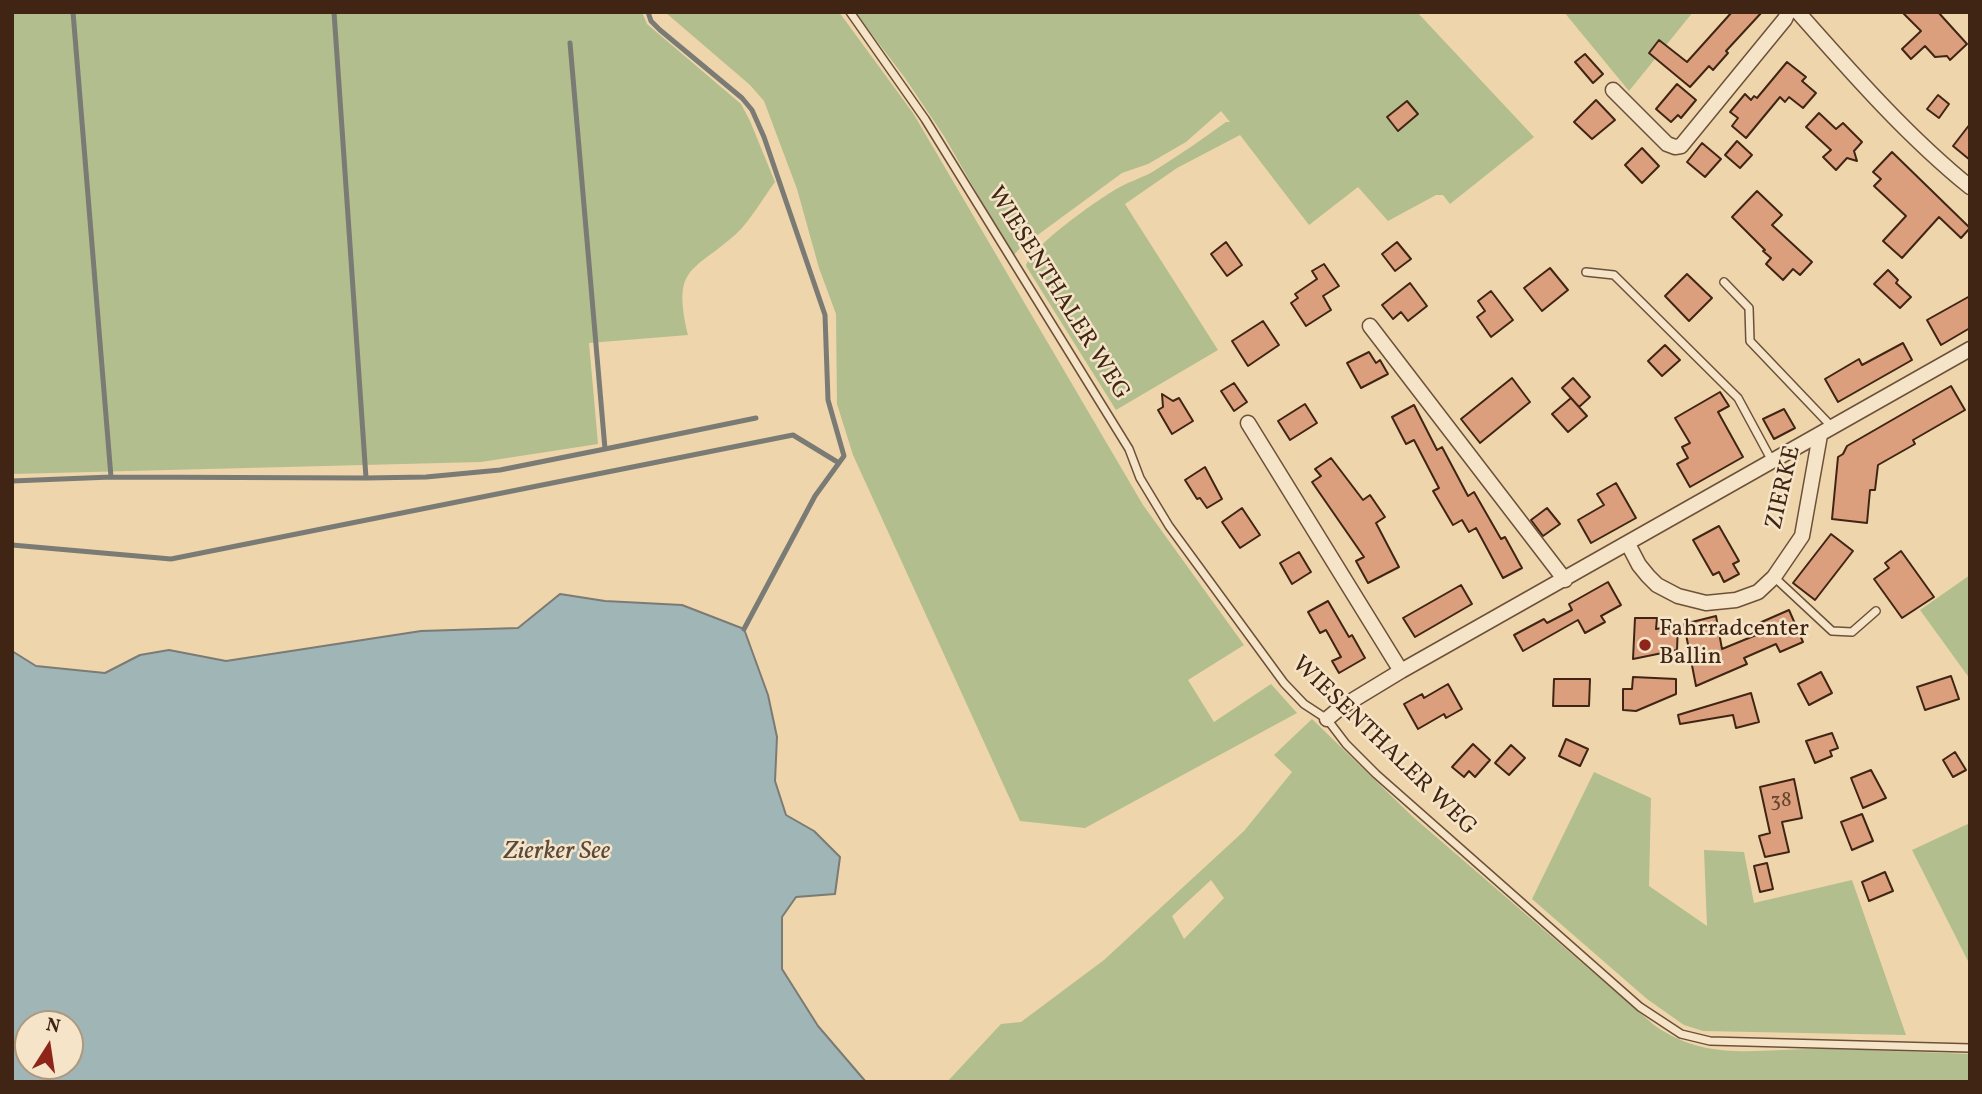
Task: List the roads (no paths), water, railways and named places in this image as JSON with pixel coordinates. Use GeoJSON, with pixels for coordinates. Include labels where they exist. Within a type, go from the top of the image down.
{"type":"FeatureCollection","features":[{"type":"Feature","properties":{"kind":"street"},"geometry":{"type":"LineString","coordinates":[[1613,90],[1667,144],[1681,146],[1788,12]]}},
{"type":"Feature","properties":{"kind":"street"},"geometry":{"type":"LineString","coordinates":[[1798,12],[1909,131],[1970,187]]}},
{"type":"Feature","properties":{"kind":"street"},"geometry":{"type":"LineString","coordinates":[[1370,326],[1565,580]]}},
{"type":"Feature","properties":{"kind":"street","name":"ZIERKE"},"geometry":{"type":"LineString","coordinates":[[1327,719],[1340,708],[1401,671],[1970,349]]}},
{"type":"Feature","properties":{"kind":"street"},"geometry":{"type":"LineString","coordinates":[[1248,423],[1401,671]]}},
{"type":"Feature","properties":{"kind":"street","name":"ZIERKE"},"geometry":{"type":"LineString","coordinates":[[1628,544],[1639,565],[1657,585],[1678,596],[1706,603],[1736,600],[1758,592],[1774,577],[1802,536],[1820,435]]}},
{"type":"Feature","properties":{"kind":"lane","name":"WIESENTHALER WEG"},"geometry":{"type":"LineString","coordinates":[[850,12],[918,108],[990,221],[1129,449],[1140,478],[1169,526],[1284,683],[1304,704],[1327,719],[1346,744],[1386,783],[1640,1007],[1681,1034],[1710,1041],[1970,1048]]}},
{"type":"Feature","properties":{"kind":"lane"},"geometry":{"type":"LineString","coordinates":[[1586,272],[1614,275],[1738,398],[1773,462]]}},
{"type":"Feature","properties":{"kind":"lane"},"geometry":{"type":"LineString","coordinates":[[1724,282],[1749,307],[1750,341],[1833,427]]}},
{"type":"Feature","properties":{"kind":"lane"},"geometry":{"type":"LineString","coordinates":[[1774,577],[1832,631],[1852,632],[1876,611]]}},
{"type":"Feature","properties":{"kind":"water","name":"Zierker See"},"geometry":{"type":"Polygon","coordinates":[[[560,594],[605,601],[682,605],[744,629],[768,695],[777,737],[775,781],[786,815],[814,831],[840,857],[835,894],[796,897],[782,917],[782,969],[818,1026],[866,1082],[12,1082],[12,651],[36,666],[105,673],[140,655],[169,650],[226,661],[421,631],[518,628],[560,594]]]}},
{"type":"Feature","properties":{"kind":"waterway"},"geometry":{"type":"LineString","coordinates":[[12,481],[111,477],[73,12]]}},
{"type":"Feature","properties":{"kind":"waterway"},"geometry":{"type":"LineString","coordinates":[[111,477],[366,478],[334,12]]}},
{"type":"Feature","properties":{"kind":"waterway"},"geometry":{"type":"LineString","coordinates":[[648,12],[651,21],[660,30],[742,98],[752,110],[764,137],[825,315],[828,400],[844,456],[815,496],[744,629]]}},
{"type":"Feature","properties":{"kind":"waterway"},"geometry":{"type":"LineString","coordinates":[[366,478],[426,477],[500,470],[605,449],[570,43]]}},
{"type":"Feature","properties":{"kind":"waterway"},"geometry":{"type":"LineString","coordinates":[[605,449],[756,418]]}},
{"type":"Feature","properties":{"kind":"waterway"},"geometry":{"type":"LineString","coordinates":[[12,545],[171,559],[793,435],[839,463]]}},
{"type":"Feature","properties":{"kind":"place","name":"Fahrradcenter Ballin"},"geometry":{"type":"Point","coordinates":[1645,645]}}]}
